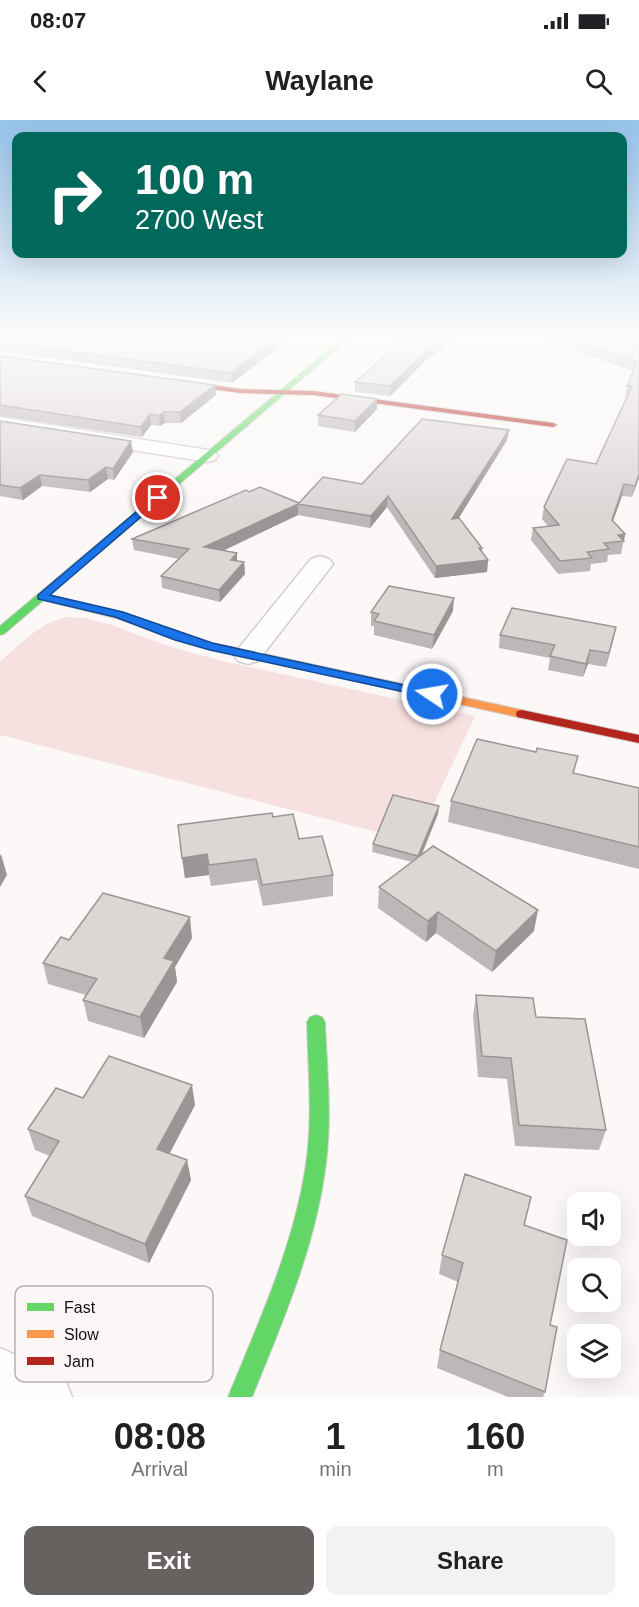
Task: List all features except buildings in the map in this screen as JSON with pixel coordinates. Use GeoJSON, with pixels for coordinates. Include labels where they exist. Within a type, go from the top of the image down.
{"type":"FeatureCollection","features":[{"type":"Feature","properties":{"kind":"street"},"geometry":{"type":"LineString","coordinates":[[0,632],[278,397]]}},
{"type":"Feature","properties":{"kind":"street"},"geometry":{"type":"LineString","coordinates":[[339,397],[553,425]]}},
{"type":"Feature","properties":{"kind":"street"},"geometry":{"type":"LineString","coordinates":[[0,423],[208,456]]}},
{"type":"Feature","properties":{"kind":"street"},"geometry":{"type":"LineString","coordinates":[[248,655],[320,564]]}},
{"type":"Feature","properties":{"kind":"street"},"geometry":{"type":"LineString","coordinates":[[42,597],[102,610],[194,642],[248,655],[639,739]]}},
{"type":"Feature","properties":{"kind":"street"},"geometry":{"type":"LineString","coordinates":[[240,1397],[283,1287],[309,1202],[316,1162],[318,1124],[316,1022]]}},
{"type":"Feature","properties":{"kind":"street"},"geometry":{"type":"LineString","coordinates":[[0,1377],[43,1397]]}},
{"type":"Feature","properties":{"kind":"shaded area"},"geometry":{"type":"Polygon","coordinates":[[[68,617],[109,624],[168,646],[222,661],[475,716],[416,842],[0,735],[0,662],[39,629],[68,617]]]}},
{"type":"Feature","properties":{"kind":"traffic: fast"},"geometry":{"type":"LineString","coordinates":[[0,632],[278,397]]}},
{"type":"Feature","properties":{"kind":"traffic: fast"},"geometry":{"type":"LineString","coordinates":[[240,1397],[286,1283],[311,1194],[319,1128],[316,1022]]}},
{"type":"Feature","properties":{"kind":"traffic: slow"},"geometry":{"type":"LineString","coordinates":[[42,597],[119,615],[210,646],[522,714]]}},
{"type":"Feature","properties":{"kind":"traffic: jam"},"geometry":{"type":"LineString","coordinates":[[340,397],[553,425]]}},
{"type":"Feature","properties":{"kind":"traffic: jam"},"geometry":{"type":"LineString","coordinates":[[522,714],[639,739]]}},
{"type":"Feature","properties":{"kind":"route"},"geometry":{"type":"LineString","coordinates":[[158,498],[42,597],[102,610],[210,646],[432,694]]}}]}
